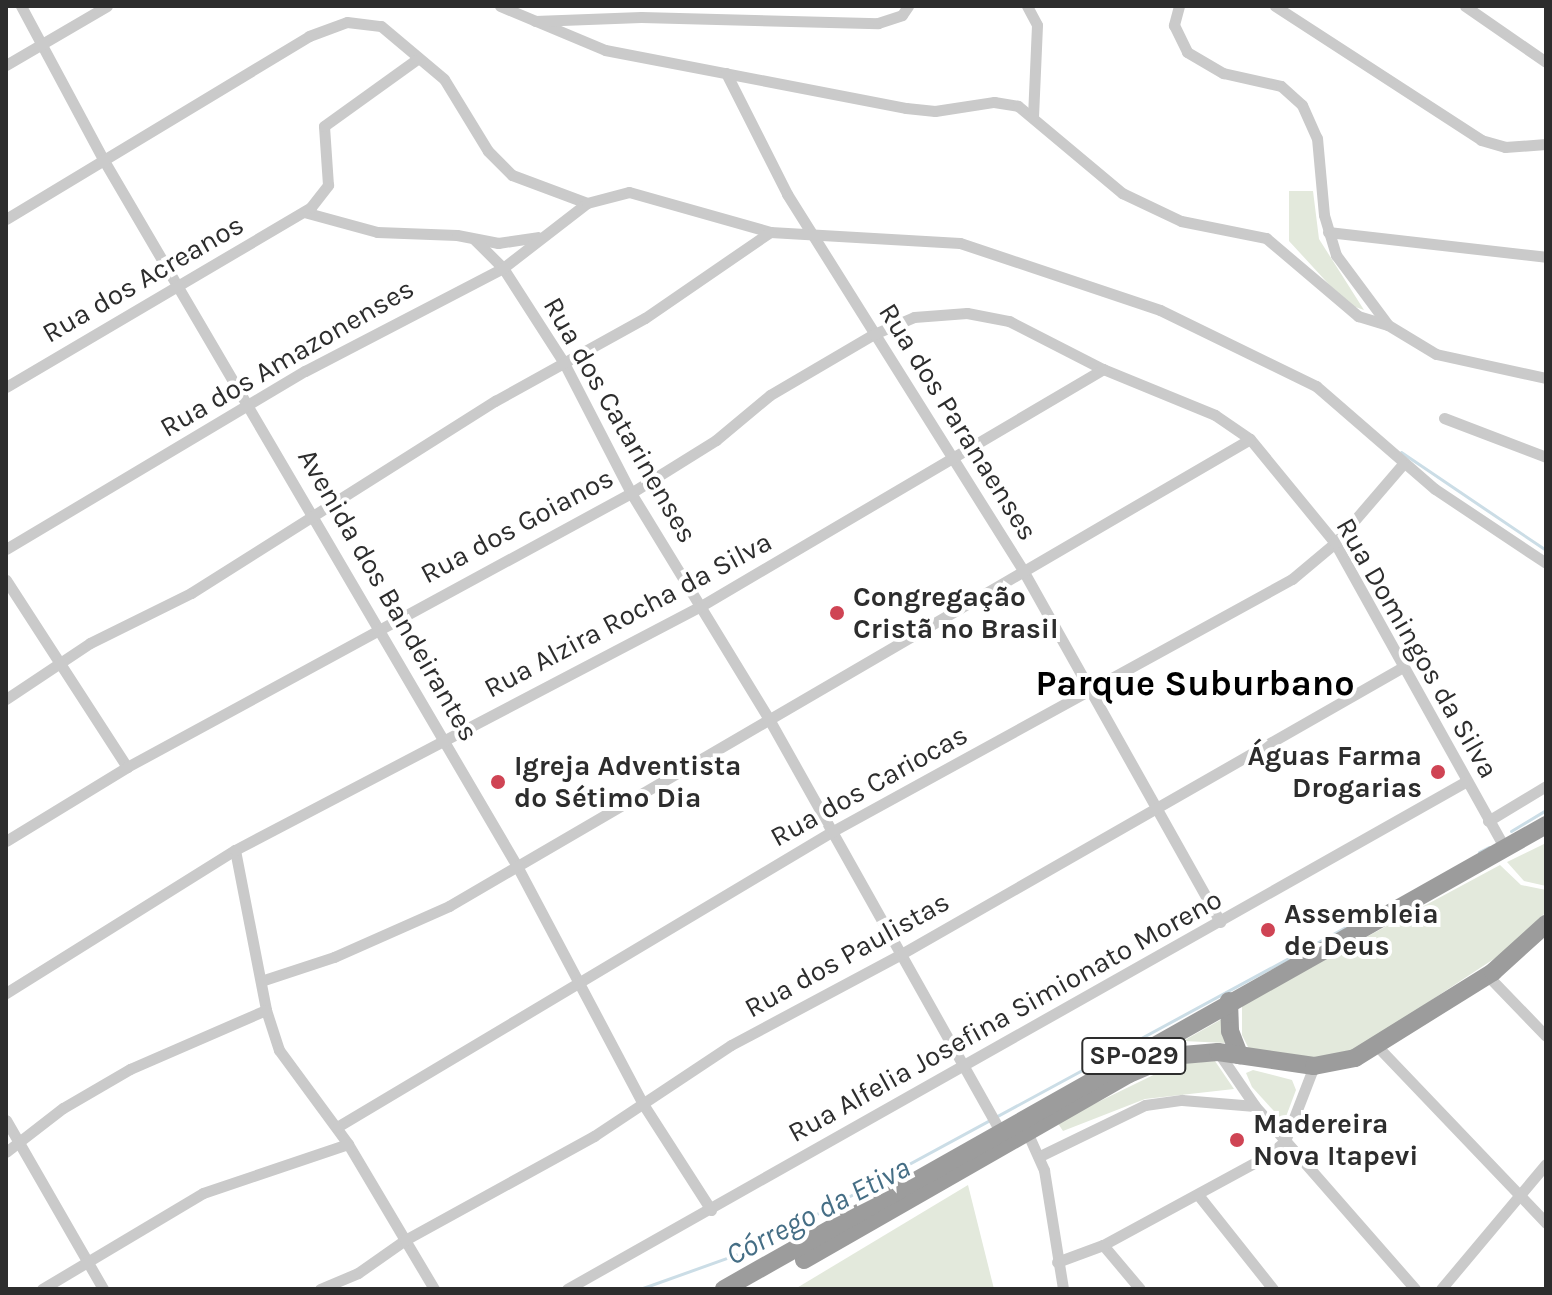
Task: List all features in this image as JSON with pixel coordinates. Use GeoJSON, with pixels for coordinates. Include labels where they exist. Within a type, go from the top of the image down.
{"type":"FeatureCollection","features":[{"type":"Feature","properties":{"kind":"highway","name":"SP-029"},"geometry":{"type":"LineString","coordinates":[[724,1289],[999,1129],[1546,825]]}},
{"type":"Feature","properties":{"kind":"highway","name":"SP-029"},"geometry":{"type":"LineString","coordinates":[[1522,839],[1546,838]]}},
{"type":"Feature","properties":{"kind":"highway","name":"SP-029"},"geometry":{"type":"LineString","coordinates":[[749,1289],[1027,1132],[1171,1056],[1218,1052],[1314,1066],[1342,1063],[1377,1046],[1488,976],[1546,924]]}},
{"type":"Feature","properties":{"kind":"highway"},"geometry":{"type":"LineString","coordinates":[[1229,1001],[1230,1031],[1239,1055]]}},
{"type":"Feature","properties":{"kind":"street","name":"Avenida dos Bandeirantes"},"geometry":{"type":"LineString","coordinates":[[21,6],[103,159],[251,403],[310,516],[379,627],[517,866],[643,1104],[711,1210]]}},
{"type":"Feature","properties":{"kind":"street"},"geometry":{"type":"LineString","coordinates":[[6,65],[107,6]]}},
{"type":"Feature","properties":{"kind":"street"},"geometry":{"type":"LineString","coordinates":[[500,6],[529,21],[605,50],[906,108],[935,111],[994,102],[1033,116],[1073,157],[1122,193],[1181,221],[1266,238],[1358,316],[1388,325],[1436,354],[1546,378]]}},
{"type":"Feature","properties":{"kind":"street"},"geometry":{"type":"LineString","coordinates":[[529,21],[641,17],[878,23],[902,15],[908,6]]}},
{"type":"Feature","properties":{"kind":"street"},"geometry":{"type":"LineString","coordinates":[[1027,6],[1037,25],[1033,116]]}},
{"type":"Feature","properties":{"kind":"street"},"geometry":{"type":"LineString","coordinates":[[1179,6],[1174,25],[1187,52],[1223,73],[1281,86],[1302,105],[1321,159],[1328,232],[1349,278],[1388,325]]}},
{"type":"Feature","properties":{"kind":"street"},"geometry":{"type":"LineString","coordinates":[[1275,6],[1481,140],[1505,147],[1546,144]]}},
{"type":"Feature","properties":{"kind":"street"},"geometry":{"type":"LineString","coordinates":[[1465,6],[1546,62]]}},
{"type":"Feature","properties":{"kind":"street"},"geometry":{"type":"LineString","coordinates":[[6,219],[309,36],[347,22],[371,22],[391,34],[416,60],[457,92],[499,165],[529,184],[587,203],[613,193],[642,194],[770,232],[960,243],[1160,310],[1316,386],[1403,464],[1546,563]]}},
{"type":"Feature","properties":{"kind":"street"},"geometry":{"type":"LineString","coordinates":[[416,60],[324,126],[328,185],[304,212],[377,232],[510,242],[544,236]]}},
{"type":"Feature","properties":{"kind":"street","name":"Rua dos Paranaenses"},"geometry":{"type":"LineString","coordinates":[[726,73],[814,236],[1025,574],[1092,692],[1152,808],[1220,922]]}},
{"type":"Feature","properties":{"kind":"street","name":"Rua dos Amazonenses"},"geometry":{"type":"LineString","coordinates":[[6,549],[251,403],[503,268],[587,203]]}},
{"type":"Feature","properties":{"kind":"street","name":"Rua dos Acreanos"},"geometry":{"type":"LineString","coordinates":[[6,387],[304,212]]}},
{"type":"Feature","properties":{"kind":"street"},"geometry":{"type":"LineString","coordinates":[[6,699],[62,660],[191,593],[310,516],[693,289],[770,232]]}},
{"type":"Feature","properties":{"kind":"street"},"geometry":{"type":"LineString","coordinates":[[1328,232],[1546,257]]}},
{"type":"Feature","properties":{"kind":"street","name":"Rua dos Catarinenses"},"geometry":{"type":"LineString","coordinates":[[474,239],[503,268],[564,363],[631,493],[770,721],[903,953],[999,1129]]}},
{"type":"Feature","properties":{"kind":"street","name":"Rua dos Goianos"},"geometry":{"type":"LineString","coordinates":[[6,841],[127,767],[379,627],[631,493],[716,440],[770,395],[874,334],[926,315],[993,316],[1103,369]]}},
{"type":"Feature","properties":{"kind":"street","name":"Rua Domingos da Silva"},"geometry":{"type":"LineString","coordinates":[[1103,369],[1199,407],[1250,439],[1335,543],[1401,668],[1505,849]]}},
{"type":"Feature","properties":{"kind":"street","name":"Rua Alzira Rocha da Silva"},"geometry":{"type":"LineString","coordinates":[[6,993],[235,850],[701,606],[1103,369]]}},
{"type":"Feature","properties":{"kind":"street"},"geometry":{"type":"LineString","coordinates":[[1444,418],[1546,457]]}},
{"type":"Feature","properties":{"kind":"street"},"geometry":{"type":"LineString","coordinates":[[264,980],[385,936],[517,866],[1025,574],[1250,439]]}},
{"type":"Feature","properties":{"kind":"street","name":"Rua dos Cariocas"},"geometry":{"type":"LineString","coordinates":[[337,1127],[578,979],[833,831],[1092,692],[1292,579],[1335,543],[1403,464]]}},
{"type":"Feature","properties":{"kind":"street"},"geometry":{"type":"LineString","coordinates":[[6,580],[62,660],[127,767]]}},
{"type":"Feature","properties":{"kind":"street","name":"Rua dos Paulistas"},"geometry":{"type":"LineString","coordinates":[[320,1289],[358,1273],[405,1240],[643,1104],[731,1045],[903,953],[1401,668]]}},
{"type":"Feature","properties":{"kind":"street","name":"Rua Alfelia Josefina Simionato Moreno"},"geometry":{"type":"LineString","coordinates":[[567,1289],[1465,782]]}},
{"type":"Feature","properties":{"kind":"street"},"geometry":{"type":"LineString","coordinates":[[1488,821],[1546,786]]}},
{"type":"Feature","properties":{"kind":"street"},"geometry":{"type":"LineString","coordinates":[[235,850],[264,980],[266,1010],[291,1073],[337,1127],[434,1289]]}},
{"type":"Feature","properties":{"kind":"street"},"geometry":{"type":"LineString","coordinates":[[1488,976],[1546,1036]]}},
{"type":"Feature","properties":{"kind":"street"},"geometry":{"type":"LineString","coordinates":[[6,1152],[63,1108],[130,1069],[266,1010]]}},
{"type":"Feature","properties":{"kind":"street"},"geometry":{"type":"LineString","coordinates":[[1377,1046],[1546,1223]]}},
{"type":"Feature","properties":{"kind":"street"},"geometry":{"type":"LineString","coordinates":[[1218,1052],[1255,1106],[1415,1289]]}},
{"type":"Feature","properties":{"kind":"street"},"geometry":{"type":"LineString","coordinates":[[1057,1262],[1103,1245],[1199,1196],[1285,1141],[1314,1066]]}},
{"type":"Feature","properties":{"kind":"street"},"geometry":{"type":"LineString","coordinates":[[1040,1156],[1145,1105],[1182,1100],[1255,1106]]}},
{"type":"Feature","properties":{"kind":"street"},"geometry":{"type":"LineString","coordinates":[[6,1120],[103,1289]]}},
{"type":"Feature","properties":{"kind":"street"},"geometry":{"type":"LineString","coordinates":[[1027,1132],[1040,1156],[1063,1289]]}},
{"type":"Feature","properties":{"kind":"street"},"geometry":{"type":"LineString","coordinates":[[42,1289],[203,1193],[348,1144]]}},
{"type":"Feature","properties":{"kind":"street"},"geometry":{"type":"LineString","coordinates":[[1441,1289],[1546,1164]]}},
{"type":"Feature","properties":{"kind":"street"},"geometry":{"type":"LineString","coordinates":[[1199,1196],[1273,1289]]}},
{"type":"Feature","properties":{"kind":"street"},"geometry":{"type":"LineString","coordinates":[[1103,1245],[1140,1289]]}},
{"type":"Feature","properties":{"kind":"shaded area"},"geometry":{"type":"Polygon","coordinates":[[[1289,191],[1313,191],[1319,239],[1364,310],[1347,304],[1289,241],[1289,191]]]}},
{"type":"Feature","properties":{"kind":"shaded area"},"geometry":{"type":"Polygon","coordinates":[[[1546,843],[1546,886],[1524,881],[1507,862],[1546,843]]]}},
{"type":"Feature","properties":{"kind":"shaded area"},"geometry":{"type":"Polygon","coordinates":[[[1500,865],[1521,885],[1546,890],[1546,912],[1512,947],[1354,1051],[1322,1060],[1250,1051],[1242,1035],[1242,1004],[1500,865]]]}},
{"type":"Feature","properties":{"kind":"shaded area"},"geometry":{"type":"Polygon","coordinates":[[[1222,1019],[1226,1043],[1183,1041],[1222,1019]]]}},
{"type":"Feature","properties":{"kind":"shaded area"},"geometry":{"type":"Polygon","coordinates":[[[1215,1061],[1234,1089],[1145,1099],[1063,1131],[1057,1122],[1176,1064],[1215,1061]]]}},
{"type":"Feature","properties":{"kind":"shaded area"},"geometry":{"type":"Polygon","coordinates":[[[1253,1070],[1292,1080],[1296,1090],[1284,1122],[1252,1087],[1246,1073],[1253,1070]]]}},
{"type":"Feature","properties":{"kind":"shaded area"},"geometry":{"type":"Polygon","coordinates":[[[968,1185],[994,1289],[795,1289],[968,1185]]]}},
{"type":"Feature","properties":{"kind":"waterway"},"geometry":{"type":"LineString","coordinates":[[1401,452],[1546,550]]}},
{"type":"Feature","properties":{"kind":"waterway"},"geometry":{"type":"LineString","coordinates":[[1511,831],[1546,810]]}},
{"type":"Feature","properties":{"kind":"waterway"},"geometry":{"type":"LineString","coordinates":[[1479,852],[1489,847]]}},
{"type":"Feature","properties":{"kind":"waterway","name":"Córrego da Etiva"},"geometry":{"type":"LineString","coordinates":[[640,1289],[752,1249],[1368,915]]}},
{"type":"Feature","properties":{"kind":"place","name":"Congregação Cristã no Brasil"},"geometry":{"type":"Point","coordinates":[837,613]}},
{"type":"Feature","properties":{"kind":"place","name":"Águas Farma Drogarias"},"geometry":{"type":"Point","coordinates":[1438,772]}},
{"type":"Feature","properties":{"kind":"place","name":"Igreja Adventista do Sétimo Dia"},"geometry":{"type":"Point","coordinates":[498,782]}},
{"type":"Feature","properties":{"kind":"place","name":"Assembleia de Deus"},"geometry":{"type":"Point","coordinates":[1268,930]}},
{"type":"Feature","properties":{"kind":"place","name":"Madereira Nova Itapevi"},"geometry":{"type":"Point","coordinates":[1237,1140]}},
{"type":"Feature","properties":{"kind":"district","name":"Parque Suburbano"},"geometry":{"type":"Point","coordinates":[1195,684]}}]}
